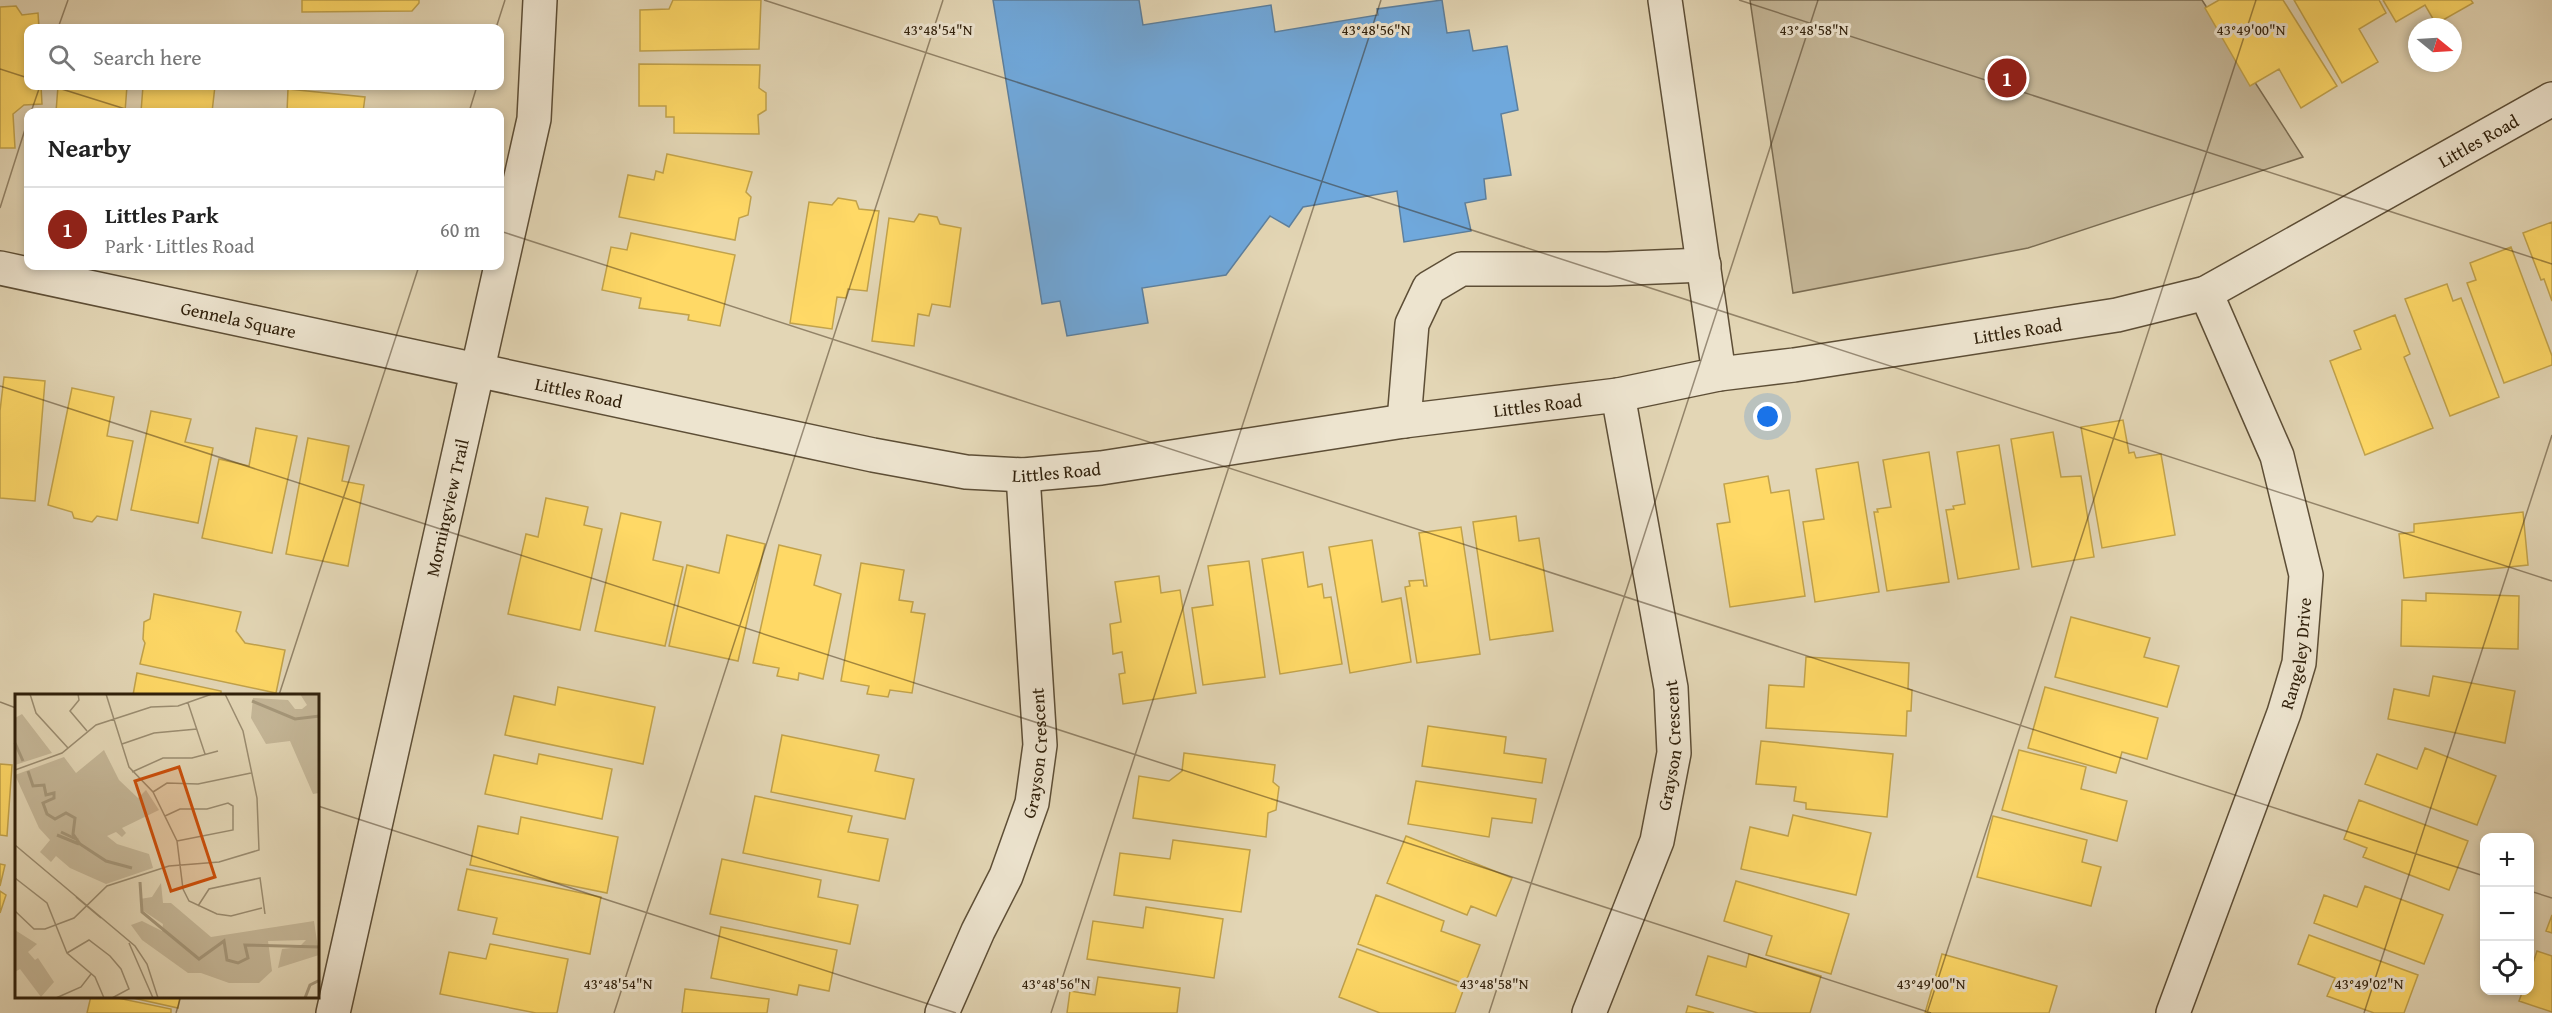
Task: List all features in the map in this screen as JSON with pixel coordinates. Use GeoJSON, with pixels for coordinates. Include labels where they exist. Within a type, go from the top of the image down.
{"type":"FeatureCollection","features":[{"type":"Feature","properties":{"kind":"street","name":"Morningview Trail"},"geometry":{"type":"LineString","coordinates":[[504,253],[534,119],[540,0]]}},
{"type":"Feature","properties":{"kind":"street"},"geometry":{"type":"LineString","coordinates":[[1665,0],[1719,374]]}},
{"type":"Feature","properties":{"kind":"street","name":"Littles Road"},"geometry":{"type":"LineString","coordinates":[[478,370],[873,455],[966,472],[1023,475],[1110,467],[1404,421],[1618,395],[1719,374],[1794,365],[2117,315],[2206,293],[2552,99]]}},
{"type":"Feature","properties":{"kind":"street"},"geometry":{"type":"LineString","coordinates":[[1404,421],[1412,324],[1429,288],[1461,269],[1607,269],[1704,265]]}},
{"type":"Feature","properties":{"kind":"street","name":"Gennela Square"},"geometry":{"type":"LineString","coordinates":[[0,267],[478,370]]}},
{"type":"Feature","properties":{"kind":"street","name":"Morningview Trail"},"geometry":{"type":"LineString","coordinates":[[333,1013],[500,270]]}},
{"type":"Feature","properties":{"kind":"street","name":"Rangeley Drive"},"geometry":{"type":"LineString","coordinates":[[2173,1013],[2284,713],[2299,663],[2306,575],[2277,456],[2206,293]]}},
{"type":"Feature","properties":{"kind":"street","name":"Grayson Crescent"},"geometry":{"type":"LineString","coordinates":[[1589,1013],[1658,841],[1674,753],[1671,688],[1618,395]]}},
{"type":"Feature","properties":{"kind":"street","name":"Grayson Crescent"},"geometry":{"type":"LineString","coordinates":[[942,1013],[978,931],[1006,876],[1032,803],[1040,745],[1023,475]]}},
{"type":"Feature","properties":{"kind":"shaded area"},"geometry":{"type":"Polygon","coordinates":[[[1750,0],[2202,0],[2303,157],[2028,248],[1793,293],[1750,0]]]}},
{"type":"Feature","properties":{"kind":"building: Homes"},"geometry":{"type":"Polygon","coordinates":[[[302,0],[419,0],[419,3],[412,11],[302,12],[302,0]]]}},
{"type":"Feature","properties":{"kind":"building: Homes"},"geometry":{"type":"Polygon","coordinates":[[[673,0],[761,0],[759,49],[640,51],[640,10],[669,9],[673,0]]]}},
{"type":"Feature","properties":{"kind":"building: Homes"},"geometry":{"type":"Polygon","coordinates":[[[2219,0],[2283,0],[2337,86],[2301,108],[2279,69],[2250,86],[2205,8],[2219,0]]]}},
{"type":"Feature","properties":{"kind":"building: Homes"},"geometry":{"type":"Polygon","coordinates":[[[2294,0],[2379,0],[2386,13],[2359,29],[2378,62],[2342,83],[2294,0]]]}},
{"type":"Feature","properties":{"kind":"building: Homes"},"geometry":{"type":"Polygon","coordinates":[[[2383,0],[2471,0],[2473,3],[2447,18],[2433,18],[2425,5],[2396,22],[2383,0]]]}},
{"type":"Feature","properties":{"kind":"building: Homes"},"geometry":{"type":"Polygon","coordinates":[[[16,6],[22,15],[38,13],[39,24],[24,24],[24,90],[41,90],[42,104],[24,105],[13,114],[15,148],[0,148],[0,7],[16,6]]]}},
{"type":"Feature","properties":{"kind":"building: Homes"},"geometry":{"type":"Polygon","coordinates":[[[639,64],[760,65],[759,88],[766,93],[766,110],[758,115],[759,134],[674,133],[674,117],[666,117],[666,106],[639,106],[639,64]]]}},
{"type":"Feature","properties":{"kind":"building: Homes"},"geometry":{"type":"Polygon","coordinates":[[[58,90],[127,90],[125,108],[56,108],[58,90]]]}},
{"type":"Feature","properties":{"kind":"building: Homes"},"geometry":{"type":"Polygon","coordinates":[[[143,90],[215,90],[212,108],[141,108],[143,90]]]}},
{"type":"Feature","properties":{"kind":"building: Homes"},"geometry":{"type":"Polygon","coordinates":[[[288,90],[365,97],[364,108],[287,108],[288,90]]]}},
{"type":"Feature","properties":{"kind":"building: Homes"},"geometry":{"type":"Polygon","coordinates":[[[667,154],[752,172],[746,192],[751,197],[748,215],[739,218],[735,240],[619,217],[628,175],[654,180],[656,171],[663,173],[667,154]]]}},
{"type":"Feature","properties":{"kind":"building: Homes"},"geometry":{"type":"Polygon","coordinates":[[[838,198],[856,201],[859,209],[879,211],[867,291],[848,289],[846,298],[837,297],[832,329],[790,323],[809,202],[832,205],[838,198]]]}},
{"type":"Feature","properties":{"kind":"building: Homes"},"geometry":{"type":"Polygon","coordinates":[[[919,214],[937,217],[940,224],[961,228],[950,307],[932,304],[929,316],[918,314],[914,346],[872,341],[889,218],[914,222],[919,214]]]}},
{"type":"Feature","properties":{"kind":"building: Homes"},"geometry":{"type":"Polygon","coordinates":[[[2552,222],[2552,301],[2544,279],[2541,280],[2523,233],[2552,222]]]}},
{"type":"Feature","properties":{"kind":"building: Homes"},"geometry":{"type":"Polygon","coordinates":[[[631,233],[735,255],[720,326],[688,320],[689,315],[639,308],[641,298],[602,290],[611,247],[627,250],[631,233]]]}},
{"type":"Feature","properties":{"kind":"building: Homes"},"geometry":{"type":"Polygon","coordinates":[[[2511,247],[2552,356],[2552,365],[2504,383],[2467,283],[2476,280],[2470,263],[2511,247]]]}},
{"type":"Feature","properties":{"kind":"building: Homes"},"geometry":{"type":"Polygon","coordinates":[[[2447,284],[2453,301],[2461,298],[2499,397],[2450,416],[2405,299],[2447,284]]]}},
{"type":"Feature","properties":{"kind":"building: Homes"},"geometry":{"type":"Polygon","coordinates":[[[2395,315],[2410,354],[2404,357],[2433,428],[2365,455],[2330,361],[2361,349],[2354,331],[2395,315]]]}},
{"type":"Feature","properties":{"kind":"building: Homes"},"geometry":{"type":"Polygon","coordinates":[[[4,377],[45,381],[35,501],[0,498],[0,411],[4,377]]]}},
{"type":"Feature","properties":{"kind":"building: Homes"},"geometry":{"type":"Polygon","coordinates":[[[72,388],[114,397],[107,436],[133,441],[117,520],[97,516],[92,522],[74,518],[72,512],[48,505],[72,388]]]}},
{"type":"Feature","properties":{"kind":"building: Homes"},"geometry":{"type":"Polygon","coordinates":[[[151,411],[191,419],[185,442],[213,448],[198,523],[131,510],[151,411]]]}},
{"type":"Feature","properties":{"kind":"building: Homes"},"geometry":{"type":"Polygon","coordinates":[[[2123,420],[2129,453],[2134,452],[2136,458],[2161,454],[2175,535],[2102,548],[2081,427],[2123,420]]]}},
{"type":"Feature","properties":{"kind":"building: Homes"},"geometry":{"type":"Polygon","coordinates":[[[256,428],[297,436],[272,553],[202,538],[219,459],[249,466],[256,428]]]}},
{"type":"Feature","properties":{"kind":"building: Homes"},"geometry":{"type":"Polygon","coordinates":[[[2053,432],[2061,477],[2081,476],[2094,557],[2032,567],[2011,439],[2053,432]]]}},
{"type":"Feature","properties":{"kind":"building: Homes"},"geometry":{"type":"Polygon","coordinates":[[[308,438],[349,446],[342,481],[364,485],[348,566],[286,554],[308,438]]]}},
{"type":"Feature","properties":{"kind":"building: Homes"},"geometry":{"type":"Polygon","coordinates":[[[1999,445],[2019,569],[1958,579],[1946,510],[1965,504],[1957,452],[1999,445]]]}},
{"type":"Feature","properties":{"kind":"building: Homes"},"geometry":{"type":"Polygon","coordinates":[[[1929,452],[1949,582],[1887,591],[1874,512],[1878,512],[1877,509],[1891,507],[1883,460],[1929,452]]]}},
{"type":"Feature","properties":{"kind":"building: Homes"},"geometry":{"type":"Polygon","coordinates":[[[1858,462],[1879,592],[1815,602],[1803,522],[1824,519],[1816,469],[1858,462]]]}},
{"type":"Feature","properties":{"kind":"building: Homes"},"geometry":{"type":"Polygon","coordinates":[[[1768,476],[1771,493],[1789,490],[1805,596],[1730,607],[1717,524],[1730,522],[1724,484],[1768,476]]]}},
{"type":"Feature","properties":{"kind":"building: Homes"},"geometry":{"type":"Polygon","coordinates":[[[546,498],[588,507],[584,525],[602,529],[580,630],[508,614],[526,534],[538,537],[546,498]]]}},
{"type":"Feature","properties":{"kind":"building: Homes"},"geometry":{"type":"Polygon","coordinates":[[[2523,512],[2528,565],[2404,578],[2399,534],[2414,532],[2414,524],[2523,512]]]}},
{"type":"Feature","properties":{"kind":"building: Homes"},"geometry":{"type":"Polygon","coordinates":[[[621,513],[661,522],[653,560],[683,567],[665,646],[595,631],[621,513]]]}},
{"type":"Feature","properties":{"kind":"building: Homes"},"geometry":{"type":"Polygon","coordinates":[[[1516,516],[1519,541],[1539,538],[1553,631],[1490,640],[1473,522],[1516,516]]]}},
{"type":"Feature","properties":{"kind":"building: Homes"},"geometry":{"type":"Polygon","coordinates":[[[1461,527],[1480,654],[1417,663],[1405,587],[1410,586],[1409,581],[1423,580],[1424,586],[1427,586],[1419,533],[1461,527]]]}},
{"type":"Feature","properties":{"kind":"building: Homes"},"geometry":{"type":"Polygon","coordinates":[[[727,535],[765,544],[738,661],[669,646],[687,565],[719,573],[727,535]]]}},
{"type":"Feature","properties":{"kind":"building: Homes"},"geometry":{"type":"Polygon","coordinates":[[[1372,540],[1382,602],[1401,598],[1411,662],[1350,673],[1329,547],[1372,540]]]}},
{"type":"Feature","properties":{"kind":"building: Homes"},"geometry":{"type":"Polygon","coordinates":[[[779,545],[821,555],[814,585],[841,594],[823,679],[799,673],[798,680],[777,676],[779,668],[753,663],[779,545]]]}},
{"type":"Feature","properties":{"kind":"building: Homes"},"geometry":{"type":"Polygon","coordinates":[[[1303,552],[1308,587],[1322,584],[1324,598],[1331,597],[1342,664],[1280,674],[1262,559],[1303,552]]]}},
{"type":"Feature","properties":{"kind":"building: Homes"},"geometry":{"type":"Polygon","coordinates":[[[1249,561],[1265,677],[1203,685],[1192,608],[1213,605],[1208,566],[1249,561]]]}},
{"type":"Feature","properties":{"kind":"building: Homes"},"geometry":{"type":"Polygon","coordinates":[[[861,563],[904,570],[899,600],[913,602],[911,612],[925,614],[912,693],[890,690],[888,697],[867,694],[869,686],[841,681],[861,563]]]}},
{"type":"Feature","properties":{"kind":"building: Homes"},"geometry":{"type":"Polygon","coordinates":[[[1159,576],[1161,593],[1180,590],[1196,693],[1123,704],[1119,674],[1125,673],[1122,652],[1113,654],[1110,624],[1121,622],[1115,582],[1159,576]]]}},
{"type":"Feature","properties":{"kind":"building: Homes"},"geometry":{"type":"Polygon","coordinates":[[[2426,593],[2519,596],[2518,649],[2401,646],[2402,600],[2426,601],[2426,593]]]}},
{"type":"Feature","properties":{"kind":"building: Homes"},"geometry":{"type":"Polygon","coordinates":[[[154,594],[241,612],[236,631],[245,643],[285,650],[276,693],[140,664],[145,643],[143,639],[144,622],[150,619],[154,594]]]}},
{"type":"Feature","properties":{"kind":"building: Homes"},"geometry":{"type":"Polygon","coordinates":[[[2071,617],[2150,638],[2144,657],[2179,666],[2167,707],[2055,677],[2071,617]]]}},
{"type":"Feature","properties":{"kind":"building: Homes"},"geometry":{"type":"Polygon","coordinates":[[[1806,657],[1909,663],[1908,689],[1912,690],[1911,711],[1907,711],[1906,736],[1766,728],[1769,685],[1804,687],[1806,657]]]}},
{"type":"Feature","properties":{"kind":"building: Homes"},"geometry":{"type":"Polygon","coordinates":[[[137,673],[221,691],[221,694],[133,694],[137,673]]]}},
{"type":"Feature","properties":{"kind":"building: Homes"},"geometry":{"type":"Polygon","coordinates":[[[2433,676],[2515,691],[2505,743],[2388,719],[2394,689],[2429,696],[2433,676]]]}},
{"type":"Feature","properties":{"kind":"building: Homes"},"geometry":{"type":"Polygon","coordinates":[[[558,687],[655,707],[643,764],[505,735],[514,696],[555,705],[558,687]]]}},
{"type":"Feature","properties":{"kind":"building: Homes"},"geometry":{"type":"Polygon","coordinates":[[[2045,687],[2158,718],[2147,759],[2122,752],[2116,773],[2028,748],[2045,687]]]}},
{"type":"Feature","properties":{"kind":"building: Homes"},"geometry":{"type":"Polygon","coordinates":[[[1428,726],[1506,737],[1504,753],[1546,759],[1542,783],[1422,766],[1428,726]]]}},
{"type":"Feature","properties":{"kind":"building: Homes"},"geometry":{"type":"Polygon","coordinates":[[[782,735],[879,755],[875,771],[914,779],[905,819],[771,792],[782,735]]]}},
{"type":"Feature","properties":{"kind":"building: Homes"},"geometry":{"type":"Polygon","coordinates":[[[1761,741],[1893,754],[1887,817],[1806,809],[1806,803],[1794,801],[1796,787],[1756,784],[1761,741]]]}},
{"type":"Feature","properties":{"kind":"building: Homes"},"geometry":{"type":"Polygon","coordinates":[[[2425,748],[2496,776],[2477,825],[2365,784],[2377,754],[2417,769],[2425,748]]]}},
{"type":"Feature","properties":{"kind":"building: Homes"},"geometry":{"type":"Polygon","coordinates":[[[2019,750],[2086,767],[2081,789],[2127,801],[2117,841],[2002,810],[2019,750]]]}},
{"type":"Feature","properties":{"kind":"building: Homes"},"geometry":{"type":"Polygon","coordinates":[[[1184,753],[1275,765],[1273,782],[1279,787],[1276,810],[1268,813],[1266,837],[1133,818],[1139,776],[1169,781],[1182,771],[1184,753]]]}},
{"type":"Feature","properties":{"kind":"building: Homes"},"geometry":{"type":"Polygon","coordinates":[[[539,754],[612,769],[602,819],[485,794],[494,755],[537,764],[539,754]]]}},
{"type":"Feature","properties":{"kind":"building: Homes"},"geometry":{"type":"Polygon","coordinates":[[[0,764],[12,765],[7,836],[0,835],[0,764]]]}},
{"type":"Feature","properties":{"kind":"building: Homes"},"geometry":{"type":"Polygon","coordinates":[[[1416,781],[1536,799],[1532,823],[1492,818],[1489,837],[1408,824],[1416,781]]]}},
{"type":"Feature","properties":{"kind":"building: Homes"},"geometry":{"type":"Polygon","coordinates":[[[755,796],[852,816],[848,832],[888,839],[879,881],[743,853],[755,796]]]}},
{"type":"Feature","properties":{"kind":"building: Homes"},"geometry":{"type":"Polygon","coordinates":[[[2359,800],[2468,841],[2449,890],[2363,857],[2367,848],[2344,839],[2359,800]]]}},
{"type":"Feature","properties":{"kind":"building: Homes"},"geometry":{"type":"Polygon","coordinates":[[[1793,815],[1871,833],[1856,895],[1741,869],[1750,827],[1788,836],[1793,815]]]}},
{"type":"Feature","properties":{"kind":"building: Homes"},"geometry":{"type":"Polygon","coordinates":[[[1993,816],[2087,840],[2082,862],[2101,867],[2091,906],[1977,877],[1993,816]]]}},
{"type":"Feature","properties":{"kind":"building: Homes"},"geometry":{"type":"Polygon","coordinates":[[[521,817],[618,837],[607,893],[470,865],[478,826],[518,834],[521,817]]]}},
{"type":"Feature","properties":{"kind":"building: Homes"},"geometry":{"type":"Polygon","coordinates":[[[1406,836],[1512,878],[1496,916],[1471,906],[1467,915],[1387,883],[1406,836]]]}},
{"type":"Feature","properties":{"kind":"building: Homes"},"geometry":{"type":"Polygon","coordinates":[[[1173,840],[1250,850],[1241,912],[1114,895],[1120,853],[1170,859],[1173,840]]]}},
{"type":"Feature","properties":{"kind":"building: Homes"},"geometry":{"type":"Polygon","coordinates":[[[722,859],[821,880],[818,897],[858,905],[850,944],[710,914],[722,859]]]}},
{"type":"Feature","properties":{"kind":"building: Homes"},"geometry":{"type":"Polygon","coordinates":[[[0,864],[5,865],[0,886],[0,864]]]}},
{"type":"Feature","properties":{"kind":"building: Homes"},"geometry":{"type":"Polygon","coordinates":[[[467,869],[601,897],[590,954],[493,934],[497,918],[458,910],[467,869]]]}},
{"type":"Feature","properties":{"kind":"building: Homes"},"geometry":{"type":"Polygon","coordinates":[[[1736,881],[1849,914],[1831,974],[1766,955],[1772,936],[1724,921],[1736,881]]]}},
{"type":"Feature","properties":{"kind":"building: Homes"},"geometry":{"type":"Polygon","coordinates":[[[2365,886],[2443,915],[2424,964],[2314,923],[2324,895],[2357,907],[2365,886]]]}},
{"type":"Feature","properties":{"kind":"building: Homes"},"geometry":{"type":"Polygon","coordinates":[[[0,891],[6,895],[0,913],[0,891]]]}},
{"type":"Feature","properties":{"kind":"building: Homes"},"geometry":{"type":"Polygon","coordinates":[[[1376,895],[1444,921],[1441,931],[1480,945],[1465,984],[1358,944],[1376,895]]]}},
{"type":"Feature","properties":{"kind":"building: Homes"},"geometry":{"type":"Polygon","coordinates":[[[1146,907],[1223,919],[1214,978],[1087,959],[1093,921],[1143,928],[1146,907]]]}},
{"type":"Feature","properties":{"kind":"building: Homes"},"geometry":{"type":"Polygon","coordinates":[[[2552,915],[2552,933],[2546,931],[2552,915]]]}},
{"type":"Feature","properties":{"kind":"building: Homes"},"geometry":{"type":"Polygon","coordinates":[[[721,927],[837,950],[829,991],[799,985],[797,995],[711,978],[721,927]]]}},
{"type":"Feature","properties":{"kind":"building: Homes"},"geometry":{"type":"Polygon","coordinates":[[[2309,935],[2418,975],[2404,1013],[2374,1013],[2327,996],[2335,978],[2298,964],[2309,935]]]}},
{"type":"Feature","properties":{"kind":"building: Homes"},"geometry":{"type":"Polygon","coordinates":[[[490,944],[568,959],[557,1013],[536,1013],[440,994],[449,952],[486,959],[490,944]]]}},
{"type":"Feature","properties":{"kind":"building: Homes"},"geometry":{"type":"Polygon","coordinates":[[[1357,949],[1464,988],[1455,1013],[1380,1013],[1339,997],[1357,949]]]}},
{"type":"Feature","properties":{"kind":"building: Homes"},"geometry":{"type":"Polygon","coordinates":[[[2537,951],[2552,956],[2552,1012],[2519,1001],[2521,995],[2534,995],[2534,960],[2537,951]]]}},
{"type":"Feature","properties":{"kind":"building: Homes"},"geometry":{"type":"Polygon","coordinates":[[[1749,954],[1821,976],[1810,1013],[1758,1013],[1696,995],[1708,956],[1746,967],[1749,954]]]}},
{"type":"Feature","properties":{"kind":"building: Homes"},"geometry":{"type":"Polygon","coordinates":[[[1942,954],[2057,986],[2049,1013],[1925,1013],[1942,954]]]}},
{"type":"Feature","properties":{"kind":"building: Homes"},"geometry":{"type":"Polygon","coordinates":[[[1098,977],[1180,988],[1177,1013],[1067,1013],[1070,991],[1095,995],[1098,977]]]}},
{"type":"Feature","properties":{"kind":"building: Homes"},"geometry":{"type":"Polygon","coordinates":[[[685,989],[769,999],[767,1013],[682,1013],[685,989]]]}},
{"type":"Feature","properties":{"kind":"building: Homes"},"geometry":{"type":"Polygon","coordinates":[[[91,998],[118,998],[171,1009],[171,1013],[87,1013],[91,998]]]}},
{"type":"Feature","properties":{"kind":"building: Homes"},"geometry":{"type":"Polygon","coordinates":[[[133,998],[180,998],[178,1008],[133,998]]]}},
{"type":"Feature","properties":{"kind":"building: Homes"},"geometry":{"type":"Polygon","coordinates":[[[1688,1006],[1714,1013],[1686,1013],[1688,1006]]]}},
{"type":"Feature","properties":{"kind":"building: Schools"},"geometry":{"type":"Polygon","coordinates":[[[993,0],[1139,0],[1143,25],[1271,5],[1275,32],[1378,15],[1377,9],[1442,0],[1447,33],[1469,30],[1473,51],[1507,46],[1518,110],[1501,114],[1511,175],[1484,179],[1486,199],[1465,203],[1471,231],[1404,242],[1397,191],[1303,207],[1289,227],[1270,216],[1226,275],[1142,288],[1148,323],[1067,336],[1060,301],[1042,304],[993,0]]]}},
{"type":"Feature","properties":{"kind":"place","name":"Littles Park"},"geometry":{"type":"Point","coordinates":[2007,78]}}]}
